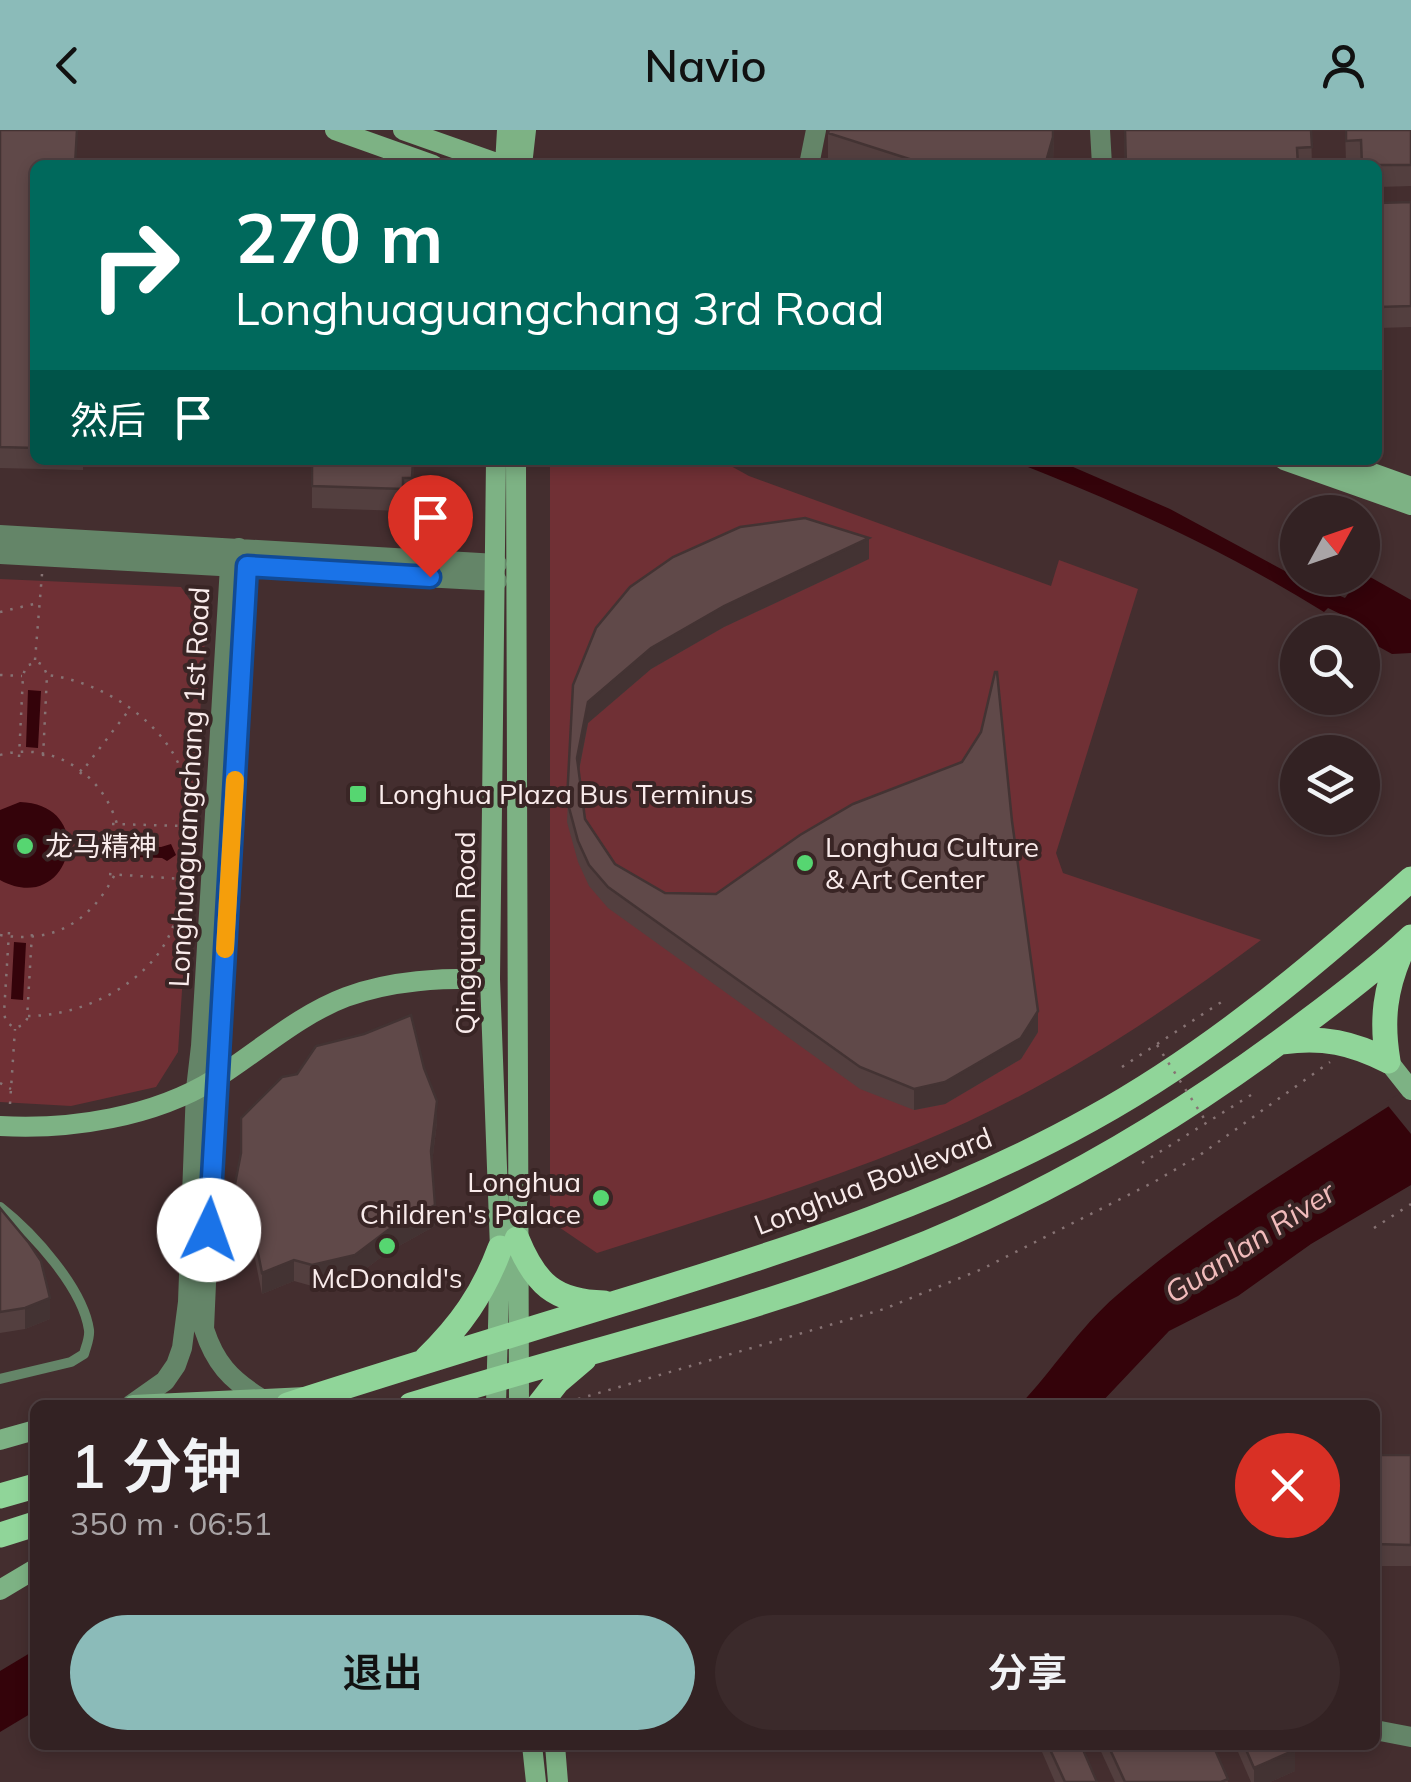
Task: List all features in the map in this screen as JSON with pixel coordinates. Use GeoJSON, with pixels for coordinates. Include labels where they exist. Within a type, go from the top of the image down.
{"type":"FeatureCollection","features":[{"type":"Feature","properties":{"kind":"main road"},"geometry":{"type":"LineString","coordinates":[[335,130],[419,160]]}},
{"type":"Feature","properties":{"kind":"main road"},"geometry":{"type":"LineString","coordinates":[[403,130],[490,160]]}},
{"type":"Feature","properties":{"kind":"main road"},"geometry":{"type":"LineString","coordinates":[[504,160],[507,130]]}},
{"type":"Feature","properties":{"kind":"main road"},"geometry":{"type":"LineString","coordinates":[[523,160],[526,130]]}},
{"type":"Feature","properties":{"kind":"main road","name":"Qingquan Road"},"geometry":{"type":"LineString","coordinates":[[496,465],[490,979],[509,1244]]}},
{"type":"Feature","properties":{"kind":"main road","name":"Qingquan Road"},"geometry":{"type":"LineString","coordinates":[[502,1386],[509,1244],[516,465]]}},
{"type":"Feature","properties":{"kind":"main road"},"geometry":{"type":"LineString","coordinates":[[1298,465],[1411,505]]}},
{"type":"Feature","properties":{"kind":"main road"},"geometry":{"type":"LineString","coordinates":[[1350,465],[1411,486]]}},
{"type":"Feature","properties":{"kind":"main road","name":"Longhua Boulevard"},"geometry":{"type":"LineString","coordinates":[[303,1400],[816,1241],[959,1185],[1090,1120],[1198,1054],[1411,879]]}},
{"type":"Feature","properties":{"kind":"main road"},"geometry":{"type":"LineString","coordinates":[[444,1400],[502,1386],[594,1352],[829,1279],[971,1225],[1171,1116],[1279,1042],[1408,940]]}},
{"type":"Feature","properties":{"kind":"main road"},"geometry":{"type":"LineString","coordinates":[[1388,1061],[1385,997],[1408,940]]}},
{"type":"Feature","properties":{"kind":"main road"},"geometry":{"type":"LineString","coordinates":[[0,1126],[76,1123],[160,1105],[216,1078],[308,1016],[341,999],[398,984],[490,979]]}},
{"type":"Feature","properties":{"kind":"main road"},"geometry":{"type":"LineString","coordinates":[[1279,1042],[1332,1040],[1362,1048],[1388,1061],[1411,1090]]}},
{"type":"Feature","properties":{"kind":"main road"},"geometry":{"type":"LineString","coordinates":[[422,1363],[466,1318],[509,1244],[548,1289],[590,1303],[614,1303]]}},
{"type":"Feature","properties":{"kind":"main road"},"geometry":{"type":"LineString","coordinates":[[553,1400],[557,1382],[594,1352]]}},
{"type":"Feature","properties":{"kind":"main road"},"geometry":{"type":"LineString","coordinates":[[223,1400],[287,1400]]}},
{"type":"Feature","properties":{"kind":"main road"},"geometry":{"type":"LineString","coordinates":[[0,1440],[30,1431]]}},
{"type":"Feature","properties":{"kind":"main road"},"geometry":{"type":"LineString","coordinates":[[0,1496],[30,1487]]}},
{"type":"Feature","properties":{"kind":"main road"},"geometry":{"type":"LineString","coordinates":[[0,1536],[30,1526]]}},
{"type":"Feature","properties":{"kind":"main road"},"geometry":{"type":"LineString","coordinates":[[0,1590],[30,1572]]}},
{"type":"Feature","properties":{"kind":"main road"},"geometry":{"type":"LineString","coordinates":[[533,1750],[536,1782]]}},
{"type":"Feature","properties":{"kind":"main road"},"geometry":{"type":"LineString","coordinates":[[555,1750],[558,1782]]}},
{"type":"Feature","properties":{"kind":"street"},"geometry":{"type":"LineString","coordinates":[[811,160],[816,130]]}},
{"type":"Feature","properties":{"kind":"street"},"geometry":{"type":"LineString","coordinates":[[1100,130],[1102,160]]}},
{"type":"Feature","properties":{"kind":"street"},"geometry":{"type":"LineString","coordinates":[[0,535],[239,560]]}},
{"type":"Feature","properties":{"kind":"street"},"geometry":{"type":"LineString","coordinates":[[0,554],[497,572]]}},
{"type":"Feature","properties":{"kind":"street","name":"Longhuaguangchang 1st Road"},"geometry":{"type":"LineString","coordinates":[[239,560],[204,1328],[222,1370],[260,1398]]}},
{"type":"Feature","properties":{"kind":"street","name":"Longhuaguangchang 1st Road"},"geometry":{"type":"LineString","coordinates":[[139,1400],[164,1381],[176,1365],[188,1302],[196,1089],[239,560]]}},
{"type":"Feature","properties":{"kind":"street"},"geometry":{"type":"LineString","coordinates":[[1380,1731],[1411,1737]]}},
{"type":"Feature","properties":{"kind":"lane"},"geometry":{"type":"LineString","coordinates":[[0,1207],[64,1276],[82,1308],[90,1334],[84,1354],[72,1362],[0,1379]]}},
{"type":"Feature","properties":{"kind":"path"},"geometry":{"type":"LineString","coordinates":[[35,662],[42,574]]}},
{"type":"Feature","properties":{"kind":"path"},"geometry":{"type":"LineString","coordinates":[[0,612],[40,602]]}},
{"type":"Feature","properties":{"kind":"path"},"geometry":{"type":"LineString","coordinates":[[19,757],[23,676],[26,666],[35,662],[43,665],[47,675],[43,756]]}},
{"type":"Feature","properties":{"kind":"path"},"geometry":{"type":"LineString","coordinates":[[0,675],[23,676]]}},
{"type":"Feature","properties":{"kind":"path"},"geometry":{"type":"LineString","coordinates":[[28,1016],[57,1014],[98,1000],[136,975],[163,949],[178,912],[186,826],[183,775],[159,737],[130,708],[86,684],[47,675]]}},
{"type":"Feature","properties":{"kind":"path"},"geometry":{"type":"LineString","coordinates":[[82,772],[130,708]]}},
{"type":"Feature","properties":{"kind":"path"},"geometry":{"type":"LineString","coordinates":[[0,755],[20,751],[82,772],[108,800],[114,824],[186,826]]}},
{"type":"Feature","properties":{"kind":"path"},"geometry":{"type":"LineString","coordinates":[[109,874],[182,879]]}},
{"type":"Feature","properties":{"kind":"path"},"geometry":{"type":"LineString","coordinates":[[0,935],[63,931],[98,904],[115,874]]}},
{"type":"Feature","properties":{"kind":"path"},"geometry":{"type":"LineString","coordinates":[[9,934],[2,1013],[15,1028]]}},
{"type":"Feature","properties":{"kind":"path"},"geometry":{"type":"LineString","coordinates":[[15,1028],[23,1025],[28,1016],[32,935]]}},
{"type":"Feature","properties":{"kind":"path"},"geometry":{"type":"LineString","coordinates":[[1122,1067],[1226,999]]}},
{"type":"Feature","properties":{"kind":"path"},"geometry":{"type":"LineString","coordinates":[[10,1104],[15,1028]]}},
{"type":"Feature","properties":{"kind":"path"},"geometry":{"type":"LineString","coordinates":[[1157,1045],[1206,1123]]}},
{"type":"Feature","properties":{"kind":"path"},"geometry":{"type":"LineString","coordinates":[[566,1400],[884,1309],[982,1269],[1200,1156],[1335,1058]]}},
{"type":"Feature","properties":{"kind":"path"},"geometry":{"type":"LineString","coordinates":[[0,1083],[11,1089]]}},
{"type":"Feature","properties":{"kind":"path"},"geometry":{"type":"LineString","coordinates":[[1142,1164],[1251,1095]]}},
{"type":"Feature","properties":{"kind":"path"},"geometry":{"type":"LineString","coordinates":[[1374,1228],[1411,1204]]}},
{"type":"Feature","properties":{"kind":"shaded area","name":"Longhua Culture & Art Center"},"geometry":{"type":"Polygon","coordinates":[[[550,465],[729,465],[749,476],[1051,586],[1059,560],[1138,589],[1056,853],[1063,873],[1261,940],[1094,1054],[1006,1103],[914,1145],[757,1202],[597,1253],[550,1221],[550,465]]]}},
{"type":"Feature","properties":{"kind":"shaded area"},"geometry":{"type":"Polygon","coordinates":[[[0,579],[181,587],[206,623],[178,1052],[156,1087],[71,1106],[0,1102],[0,579]]]}},
{"type":"Feature","properties":{"kind":"water"},"geometry":{"type":"Polygon","coordinates":[[[1022,465],[1069,465],[1170,509],[1280,568],[1280,587],[1170,528],[1022,465]]]}},
{"type":"Feature","properties":{"kind":"water"},"geometry":{"type":"Polygon","coordinates":[[[1380,583],[1411,600],[1411,653],[1392,654],[1380,647],[1380,615],[1342,615],[1328,608],[1324,612],[1295,595],[1380,595],[1380,583]]]}},
{"type":"Feature","properties":{"kind":"water"},"geometry":{"type":"Polygon","coordinates":[[[28,690],[41,691],[38,748],[26,747],[28,690]]]}},
{"type":"Feature","properties":{"kind":"water"},"geometry":{"type":"Polygon","coordinates":[[[20,802],[45,808],[61,821],[67,838],[66,856],[58,873],[44,884],[24,888],[0,880],[0,810],[20,802]]]}},
{"type":"Feature","properties":{"kind":"water"},"geometry":{"type":"Polygon","coordinates":[[[102,843],[161,847],[171,844],[176,855],[167,861],[102,856],[102,843]]]}},
{"type":"Feature","properties":{"kind":"water"},"geometry":{"type":"Polygon","coordinates":[[[14,942],[26,943],[23,1000],[11,999],[14,942]]]}},
{"type":"Feature","properties":{"kind":"water","name":"Guanlan River"},"geometry":{"type":"Polygon","coordinates":[[[1411,1092],[1411,1185],[1311,1244],[1238,1296],[1169,1331],[1104,1400],[1024,1400],[1116,1296],[1186,1240],[1411,1092]]]}},
{"type":"Feature","properties":{"kind":"water"},"geometry":{"type":"Polygon","coordinates":[[[30,1653],[30,1714],[0,1732],[0,1671],[30,1653]]]}},
{"type":"Feature","properties":{"kind":"pier"},"geometry":{"type":"Polygon","coordinates":[[[1411,1087],[1411,1134],[1385,1102],[1411,1087]]]}},
{"type":"Feature","properties":{"kind":"building"},"geometry":{"type":"Polygon","coordinates":[[[0,130],[77,130],[75,160],[30,160],[30,448],[0,447],[0,130]]]}},
{"type":"Feature","properties":{"kind":"building"},"geometry":{"type":"Polygon","coordinates":[[[1053,130],[1053,137],[1046,160],[912,160],[828,133],[1053,130]]]}},
{"type":"Feature","properties":{"kind":"building"},"geometry":{"type":"Polygon","coordinates":[[[1125,130],[1311,130],[1312,147],[1297,148],[1298,160],[1126,160],[1125,130]]]}},
{"type":"Feature","properties":{"kind":"building"},"geometry":{"type":"Polygon","coordinates":[[[1346,130],[1411,130],[1411,165],[1362,160],[1361,140],[1346,141],[1346,130]]]}},
{"type":"Feature","properties":{"kind":"building"},"geometry":{"type":"Polygon","coordinates":[[[1411,202],[1411,306],[1382,307],[1382,203],[1411,202]]]}},
{"type":"Feature","properties":{"kind":"building"},"geometry":{"type":"Polygon","coordinates":[[[312,465],[413,465],[412,478],[403,478],[403,489],[312,486],[312,465]]]}},
{"type":"Feature","properties":{"kind":"building"},"geometry":{"type":"Polygon","coordinates":[[[805,518],[869,538],[724,606],[651,648],[588,702],[577,758],[585,819],[615,864],[665,893],[716,894],[800,835],[853,804],[962,762],[981,732],[997,672],[1038,1011],[1021,1038],[945,1082],[914,1089],[860,1067],[608,887],[589,865],[567,800],[573,685],[596,628],[630,587],[673,557],[740,527],[805,518]]]}},
{"type":"Feature","properties":{"kind":"building"},"geometry":{"type":"Polygon","coordinates":[[[411,1015],[437,1101],[431,1151],[435,1205],[388,1230],[355,1255],[312,1265],[294,1260],[262,1273],[255,1238],[235,1184],[241,1153],[241,1118],[282,1077],[297,1074],[316,1046],[364,1034],[411,1015]]]}},
{"type":"Feature","properties":{"kind":"building"},"geometry":{"type":"Polygon","coordinates":[[[0,1208],[41,1261],[50,1298],[0,1312],[0,1208]]]}},
{"type":"Feature","properties":{"kind":"building"},"geometry":{"type":"Polygon","coordinates":[[[1380,1455],[1411,1455],[1411,1545],[1380,1544],[1380,1455]]]}},
{"type":"Feature","properties":{"kind":"building"},"geometry":{"type":"Polygon","coordinates":[[[1050,1750],[1083,1750],[1097,1782],[1065,1782],[1050,1750]]]}},
{"type":"Feature","properties":{"kind":"building"},"geometry":{"type":"Polygon","coordinates":[[[1110,1750],[1215,1750],[1228,1779],[1221,1782],[1125,1782],[1110,1750]]]}},
{"type":"Feature","properties":{"kind":"building"},"geometry":{"type":"Polygon","coordinates":[[[1246,1750],[1295,1750],[1254,1768],[1246,1750]]]}},
{"type":"Feature","properties":{"kind":"slow traffic"},"geometry":{"type":"LineString","coordinates":[[225,949],[235,780]]}},
{"type":"Feature","properties":{"kind":"place","name":"Longhua Plaza Bus Terminus"},"geometry":{"type":"Point","coordinates":[358,794]}},
{"type":"Feature","properties":{"kind":"place","name":"龙马精神"},"geometry":{"type":"Point","coordinates":[25,846]}},
{"type":"Feature","properties":{"kind":"place","name":"Longhua Culture & Art Center"},"geometry":{"type":"Point","coordinates":[805,863]}},
{"type":"Feature","properties":{"kind":"place","name":"Longhua Children's Palace"},"geometry":{"type":"Point","coordinates":[601,1198]}},
{"type":"Feature","properties":{"kind":"place","name":"McDonald's"},"geometry":{"type":"Point","coordinates":[387,1246]}},
{"type":"Feature","properties":{"kind":"route"},"geometry":{"type":"LineString","coordinates":[[209,1230],[247,566],[430,577]]}}]}
